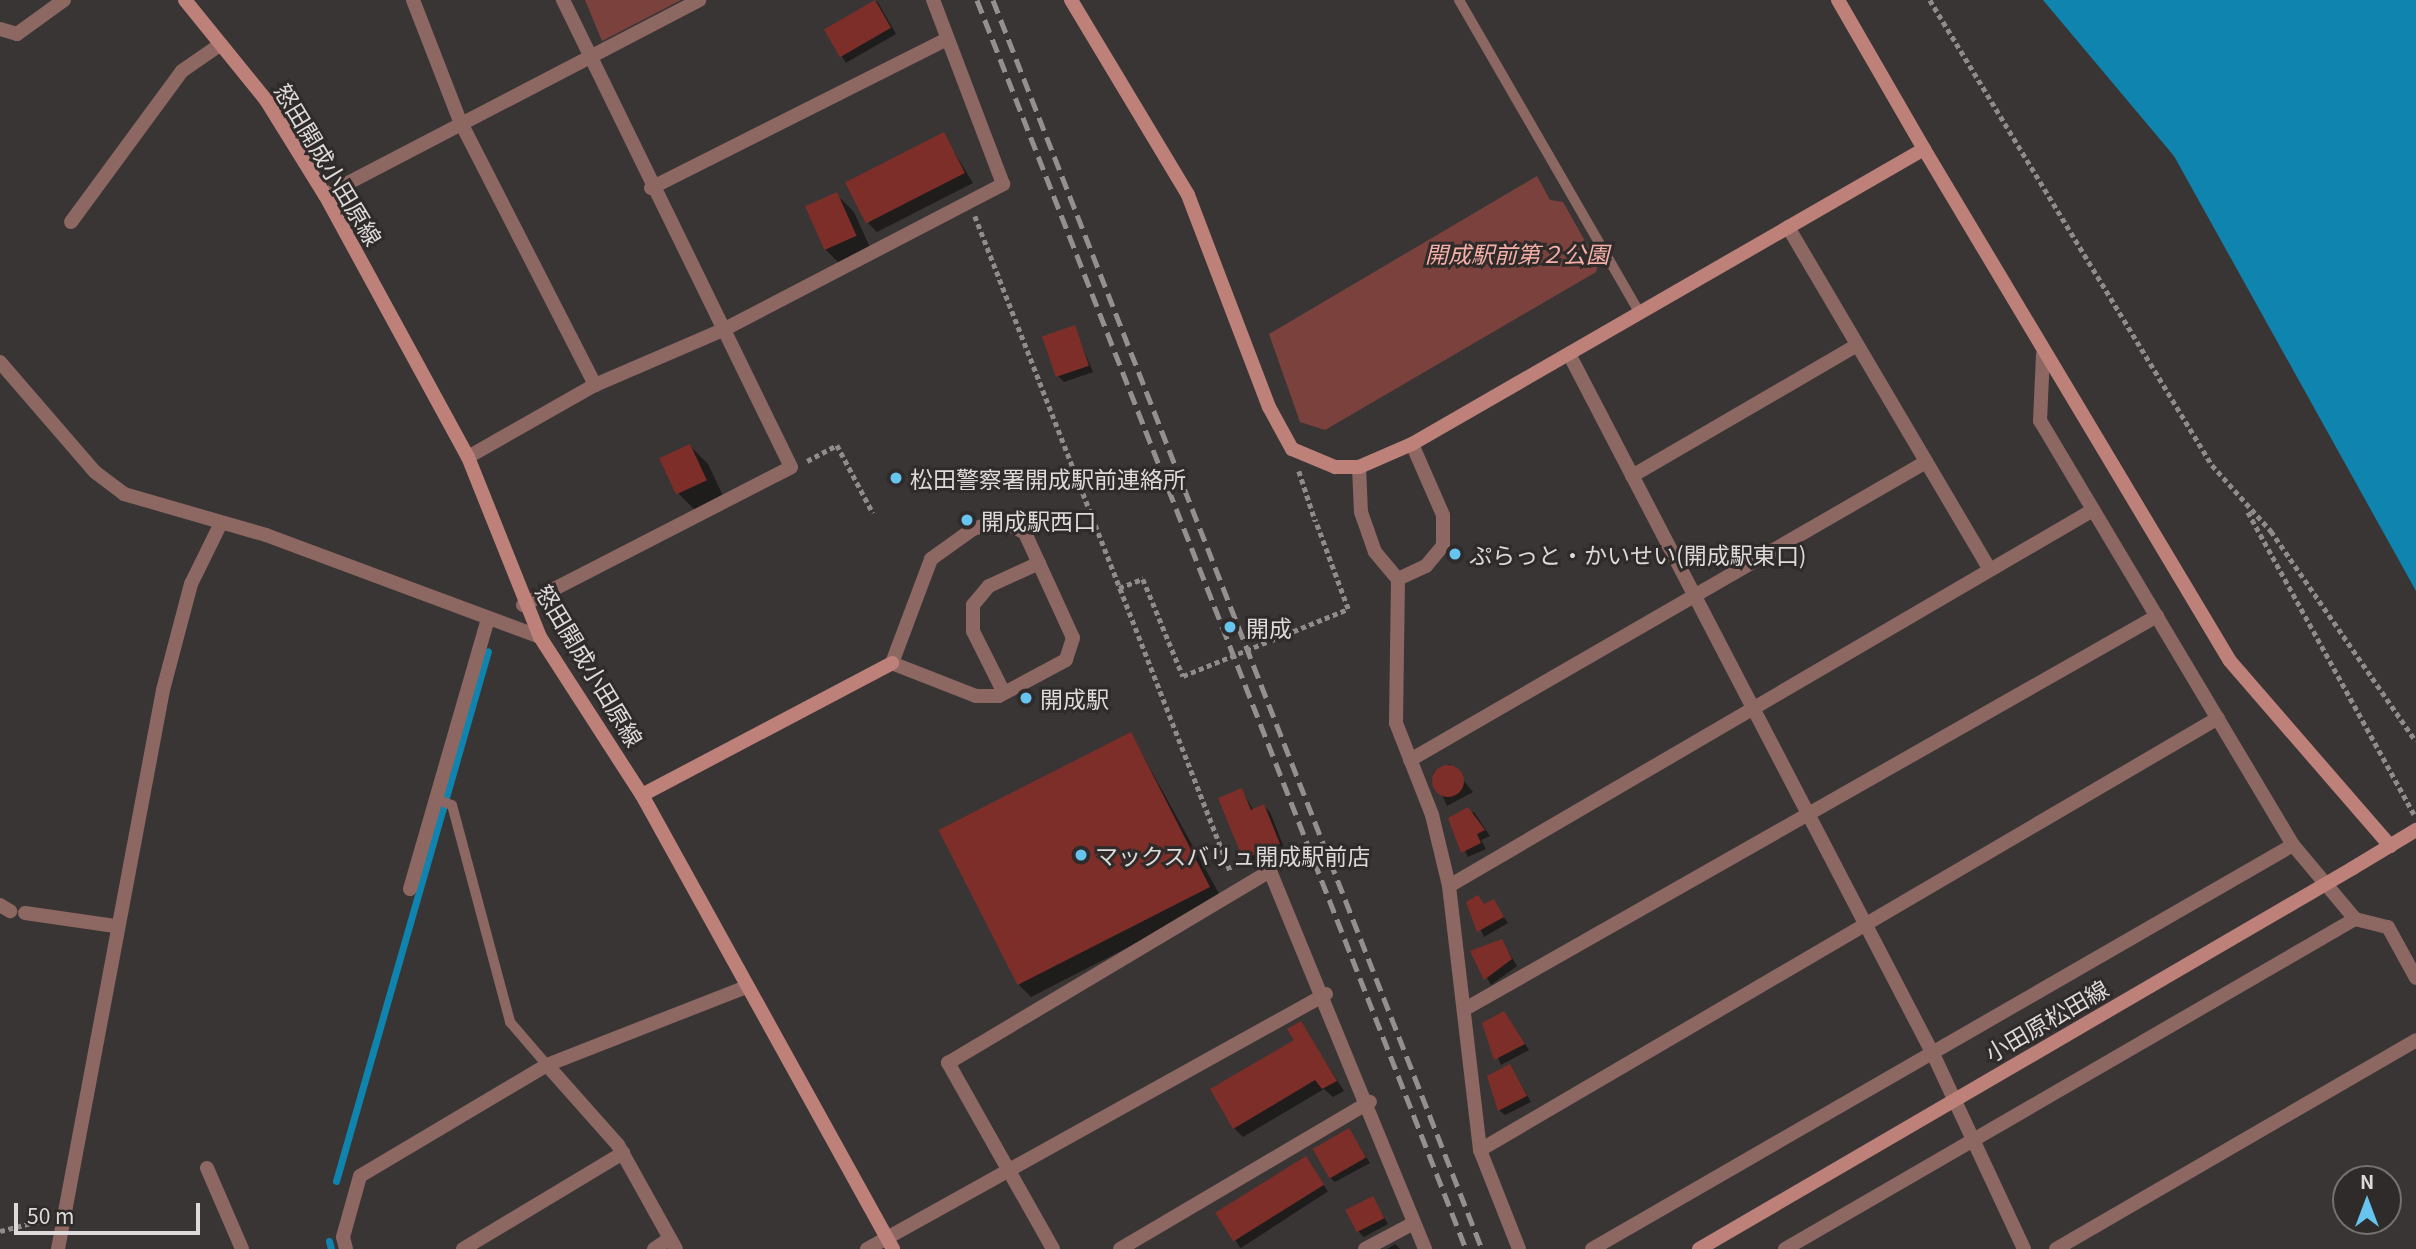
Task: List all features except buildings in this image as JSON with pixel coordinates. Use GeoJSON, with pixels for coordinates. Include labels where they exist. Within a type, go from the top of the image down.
{"type":"FeatureCollection","features":[{"type":"Feature","properties":{"kind":"street"},"geometry":{"type":"LineString","coordinates":[[0,29],[17,34],[64,0]]}},
{"type":"Feature","properties":{"kind":"street","name":"怒田開成小田原線"},"geometry":{"type":"LineString","coordinates":[[185,0],[218,46],[266,100],[325,195],[468,457],[523,605],[540,637],[642,795],[890,1243]]}},
{"type":"Feature","properties":{"kind":"street"},"geometry":{"type":"LineString","coordinates":[[413,0],[460,121],[595,385]]}},
{"type":"Feature","properties":{"kind":"street"},"geometry":{"type":"LineString","coordinates":[[523,605],[791,467],[586,57],[563,0]]}},
{"type":"Feature","properties":{"kind":"street"},"geometry":{"type":"LineString","coordinates":[[325,195],[460,121],[699,0]]}},
{"type":"Feature","properties":{"kind":"street"},"geometry":{"type":"LineString","coordinates":[[468,457],[595,385],[723,330],[1003,184],[933,0]]}},
{"type":"Feature","properties":{"kind":"street"},"geometry":{"type":"LineString","coordinates":[[1071,0],[1188,195],[1269,407],[1292,449],[1315,462],[1359,467],[1412,444],[1924,149]]}},
{"type":"Feature","properties":{"kind":"street"},"geometry":{"type":"LineString","coordinates":[[1838,0],[2043,354],[2230,661],[2390,846]]}},
{"type":"Feature","properties":{"kind":"street"},"geometry":{"type":"LineString","coordinates":[[651,188],[947,39]]}},
{"type":"Feature","properties":{"kind":"street"},"geometry":{"type":"LineString","coordinates":[[71,222],[182,71],[218,46]]}},
{"type":"Feature","properties":{"kind":"street"},"geometry":{"type":"LineString","coordinates":[[1788,228],[1989,568]]}},
{"type":"Feature","properties":{"kind":"street"},"geometry":{"type":"LineString","coordinates":[[1632,476],[1857,345]]}},
{"type":"Feature","properties":{"kind":"street"},"geometry":{"type":"LineString","coordinates":[[1569,354],[1807,817],[1934,1056],[2024,1249]]}},
{"type":"Feature","properties":{"kind":"street"},"geometry":{"type":"LineString","coordinates":[[2043,354],[2040,421],[2293,845],[2355,919],[2388,927],[2416,978]]}},
{"type":"Feature","properties":{"kind":"street"},"geometry":{"type":"LineString","coordinates":[[0,362],[95,472],[124,494],[220,525],[266,535],[486,622],[540,637]]}},
{"type":"Feature","properties":{"kind":"street"},"geometry":{"type":"LineString","coordinates":[[1398,579],[1426,566],[1443,546],[1443,515],[1412,444]]}},
{"type":"Feature","properties":{"kind":"street"},"geometry":{"type":"LineString","coordinates":[[1410,760],[1926,462]]}},
{"type":"Feature","properties":{"kind":"street"},"geometry":{"type":"LineString","coordinates":[[1359,467],[1360,512],[1375,552],[1398,579],[1396,723],[1449,886],[1480,1150],[1519,1249]]}},
{"type":"Feature","properties":{"kind":"street"},"geometry":{"type":"LineString","coordinates":[[1449,886],[1989,568],[2093,510]]}},
{"type":"Feature","properties":{"kind":"street"},"geometry":{"type":"LineString","coordinates":[[642,795],[892,663],[931,559],[947,543],[1000,520],[1025,533],[1073,650],[1066,660],[1004,693],[976,696],[892,663]]}},
{"type":"Feature","properties":{"kind":"street"},"geometry":{"type":"LineString","coordinates":[[58,1249],[115,926],[163,690],[191,584],[220,525]]}},
{"type":"Feature","properties":{"kind":"street"},"geometry":{"type":"LineString","coordinates":[[1004,693],[973,631],[973,605],[989,586],[1039,563]]}},
{"type":"Feature","properties":{"kind":"street"},"geometry":{"type":"LineString","coordinates":[[1465,1009],[2157,616]]}},
{"type":"Feature","properties":{"kind":"street"},"geometry":{"type":"LineString","coordinates":[[411,889],[486,622]]}},
{"type":"Feature","properties":{"kind":"street"},"geometry":{"type":"LineString","coordinates":[[1480,1150],[1866,927],[2218,718]]}},
{"type":"Feature","properties":{"kind":"street","name":"小田原松田線"},"geometry":{"type":"LineString","coordinates":[[1699,1249],[2416,830]]}},
{"type":"Feature","properties":{"kind":"street"},"geometry":{"type":"LineString","coordinates":[[1592,1249],[1934,1056],[2293,845]]}},
{"type":"Feature","properties":{"kind":"street"},"geometry":{"type":"LineString","coordinates":[[1053,1249],[1006,1171],[948,1063],[1270,871],[1370,1102],[1424,1249]]}},
{"type":"Feature","properties":{"kind":"street"},"geometry":{"type":"LineString","coordinates":[[12,910],[115,926]]}},
{"type":"Feature","properties":{"kind":"street"},"geometry":{"type":"LineString","coordinates":[[1785,1249],[2355,919]]}},
{"type":"Feature","properties":{"kind":"street"},"geometry":{"type":"LineString","coordinates":[[346,1249],[343,1237],[360,1176],[547,1065],[746,987]]}},
{"type":"Feature","properties":{"kind":"street"},"geometry":{"type":"LineString","coordinates":[[867,1249],[890,1243],[1006,1171],[1325,993]]}},
{"type":"Feature","properties":{"kind":"street"},"geometry":{"type":"LineString","coordinates":[[2056,1249],[2416,1040]]}},
{"type":"Feature","properties":{"kind":"street"},"geometry":{"type":"LineString","coordinates":[[547,1065],[623,1153],[673,1244],[654,1249]]}},
{"type":"Feature","properties":{"kind":"street"},"geometry":{"type":"LineString","coordinates":[[1119,1249],[1370,1102]]}},
{"type":"Feature","properties":{"kind":"street"},"geometry":{"type":"LineString","coordinates":[[463,1249],[623,1153]]}},
{"type":"Feature","properties":{"kind":"street"},"geometry":{"type":"LineString","coordinates":[[207,1168],[243,1249]]}},
{"type":"Feature","properties":{"kind":"street"},"geometry":{"type":"LineString","coordinates":[[1365,1249],[1414,1223]]}},
{"type":"Feature","properties":{"kind":"lane"},"geometry":{"type":"LineString","coordinates":[[1459,0],[1640,313]]}},
{"type":"Feature","properties":{"kind":"lane"},"geometry":{"type":"LineString","coordinates":[[436,799],[452,805],[510,1022],[547,1065]]}},
{"type":"Feature","properties":{"kind":"path"},"geometry":{"type":"LineString","coordinates":[[1930,0],[2204,453],[2246,508],[2416,816]]}},
{"type":"Feature","properties":{"kind":"path"},"geometry":{"type":"LineString","coordinates":[[970,203],[1238,890]]}},
{"type":"Feature","properties":{"kind":"path"},"geometry":{"type":"LineString","coordinates":[[801,449],[807,461],[837,445],[873,513]]}},
{"type":"Feature","properties":{"kind":"path"},"geometry":{"type":"LineString","coordinates":[[1119,588],[1143,579],[1183,676],[1348,609],[1292,449]]}},
{"type":"Feature","properties":{"kind":"path"},"geometry":{"type":"LineString","coordinates":[[2246,508],[2271,531],[2416,741]]}},
{"type":"Feature","properties":{"kind":"path"},"geometry":{"type":"LineString","coordinates":[[0,1231],[62,1215]]}},
{"type":"Feature","properties":{"kind":"green space"},"geometry":{"type":"Polygon","coordinates":[[[585,0],[681,0],[602,41],[585,0]]]}},
{"type":"Feature","properties":{"kind":"green space","name":"開成駅前第２公園"},"geometry":{"type":"Polygon","coordinates":[[[1537,176],[1550,200],[1563,202],[1598,264],[1596,272],[1325,430],[1300,422],[1269,334],[1537,176]]]}},
{"type":"Feature","properties":{"kind":"water"},"geometry":{"type":"Polygon","coordinates":[[[2043,0],[2416,0],[2416,591],[2174,156],[2043,0]]]}},
{"type":"Feature","properties":{"kind":"waterway"},"geometry":{"type":"LineString","coordinates":[[336,1181],[488,651]]}},
{"type":"Feature","properties":{"kind":"waterway"},"geometry":{"type":"LineString","coordinates":[[329,1241],[331,1249]]}},
{"type":"Feature","properties":{"kind":"railway"},"geometry":{"type":"LineString","coordinates":[[977,0],[1466,1249]]}},
{"type":"Feature","properties":{"kind":"railway"},"geometry":{"type":"LineString","coordinates":[[993,0],[1482,1249]]}},
{"type":"Feature","properties":{"kind":"place","name":"松田警察署開成駅前連絡所"},"geometry":{"type":"Point","coordinates":[896,478]}},
{"type":"Feature","properties":{"kind":"place","name":"開成駅西口"},"geometry":{"type":"Point","coordinates":[967,520]}},
{"type":"Feature","properties":{"kind":"place","name":"ぷらっと・かいせい(開成駅東口)"},"geometry":{"type":"Point","coordinates":[1455,554]}},
{"type":"Feature","properties":{"kind":"place","name":"開成"},"geometry":{"type":"Point","coordinates":[1230,627]}},
{"type":"Feature","properties":{"kind":"place","name":"開成駅"},"geometry":{"type":"Point","coordinates":[1026,698]}},
{"type":"Feature","properties":{"kind":"place","name":"マックスバリュ開成駅前店"},"geometry":{"type":"Point","coordinates":[1081,855]}}]}
